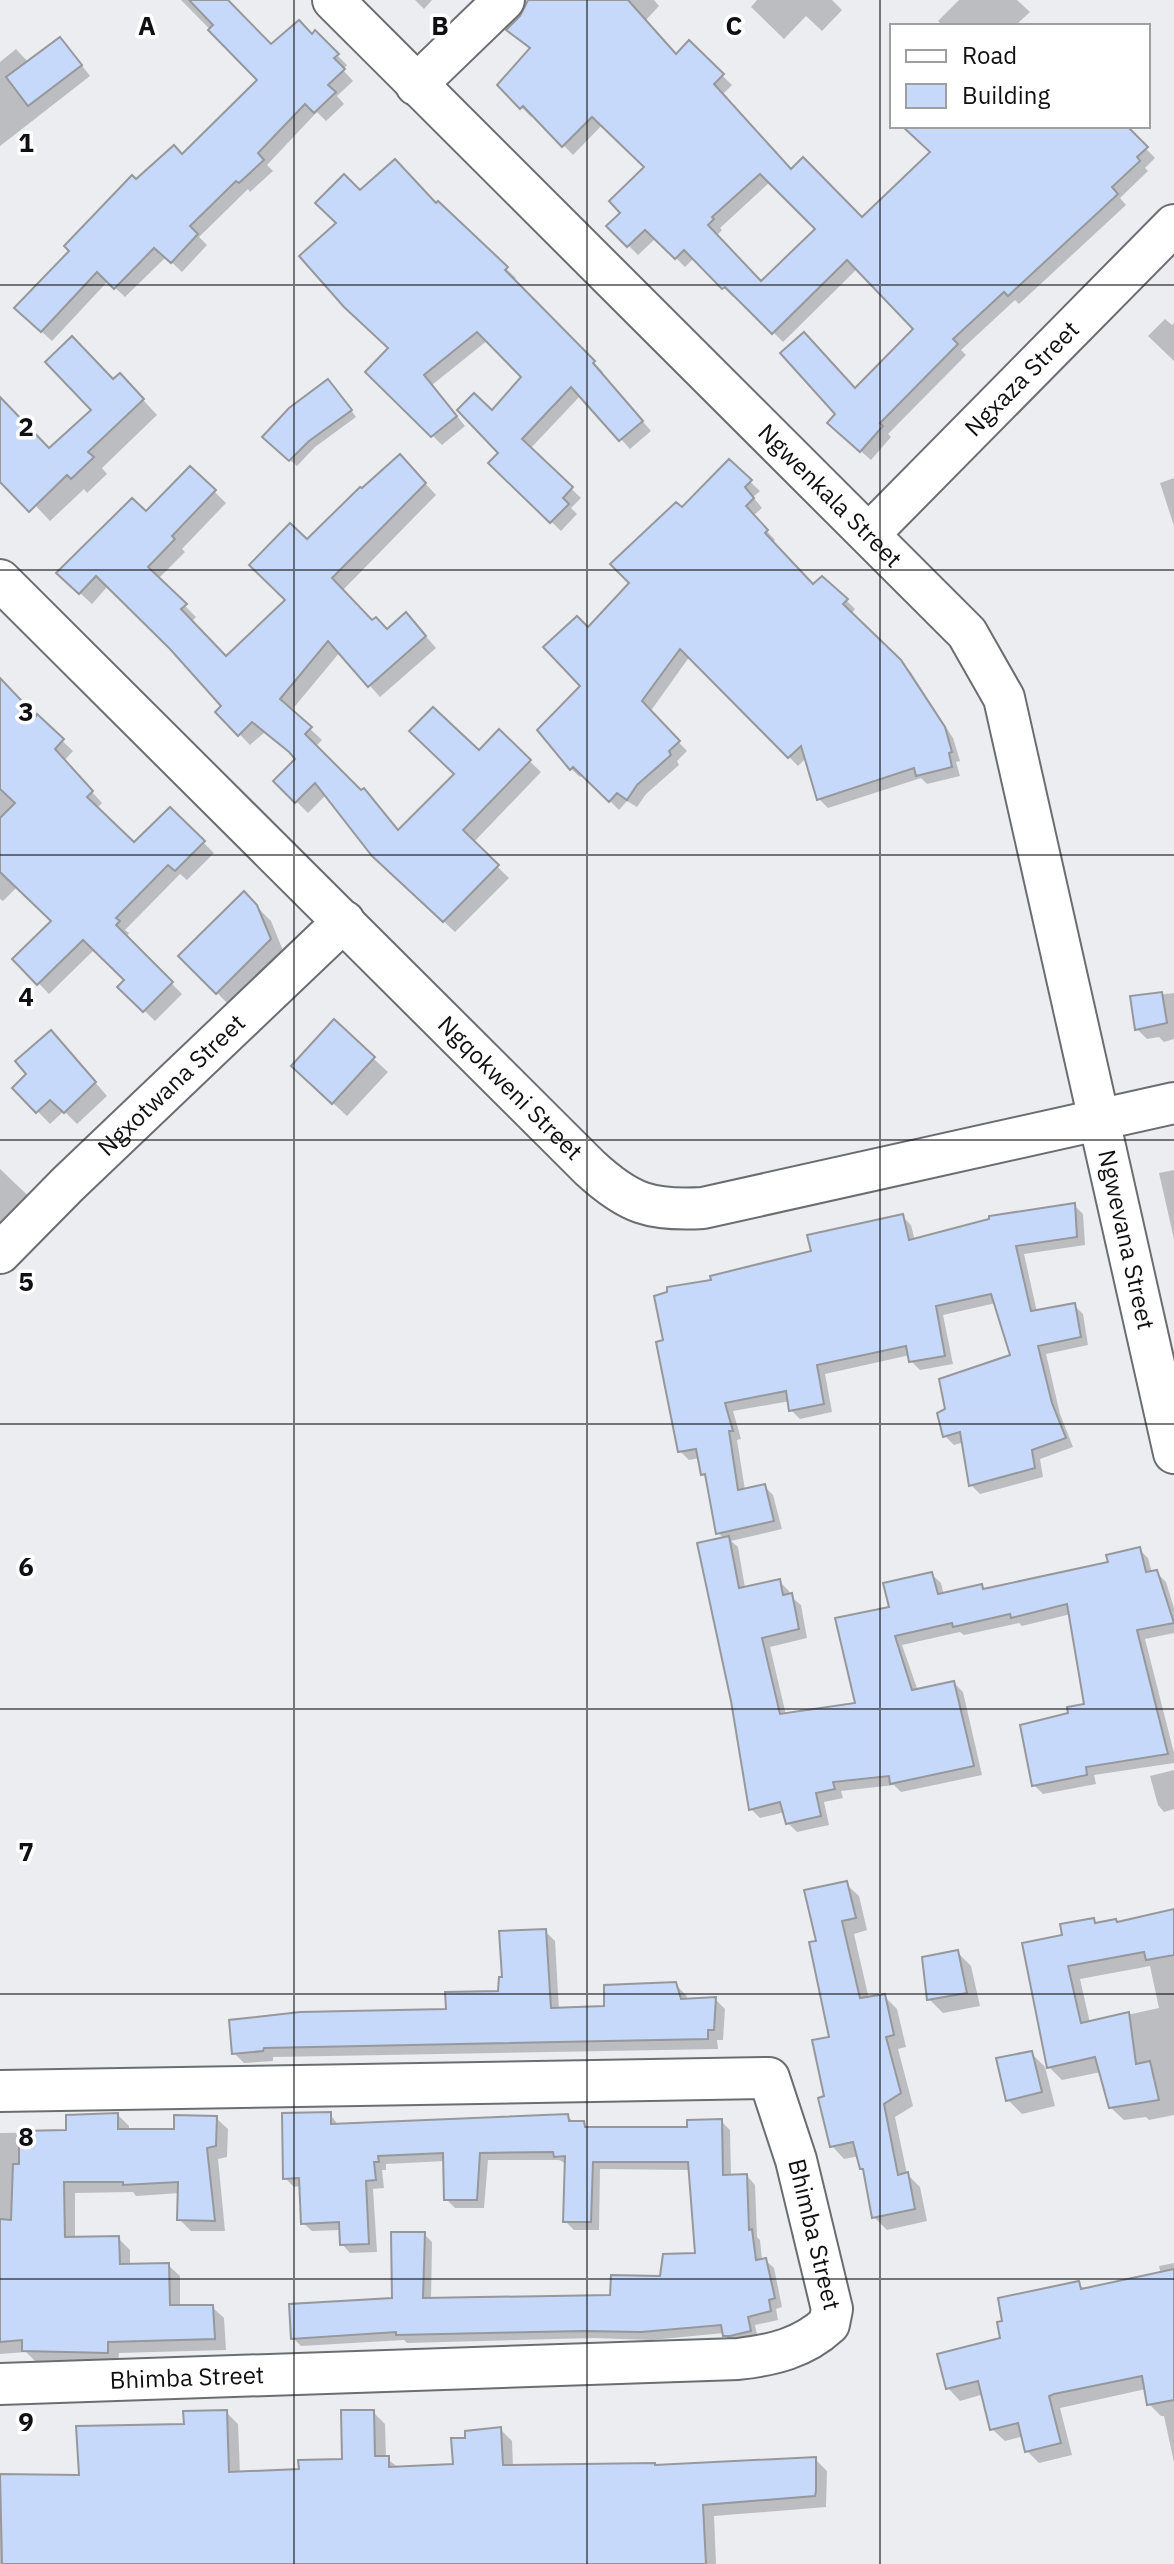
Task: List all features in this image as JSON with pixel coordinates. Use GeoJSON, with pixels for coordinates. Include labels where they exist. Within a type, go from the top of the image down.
{"type":"FeatureCollection","features":[{"type":"Feature","properties":{"kind":"street","name":"Ngwenkala Street"},"geometry":{"type":"LineString","coordinates":[[333,0],[967,633],[1004,698],[1100,1118]]}},
{"type":"Feature","properties":{"kind":"street"},"geometry":{"type":"LineString","coordinates":[[416,85],[504,0]]}},
{"type":"Feature","properties":{"kind":"street","name":"Ngxaza Street"},"geometry":{"type":"LineString","coordinates":[[869,534],[1174,225]]}},
{"type":"Feature","properties":{"kind":"street","name":"Ngqokweni Street"},"geometry":{"type":"LineString","coordinates":[[0,580],[613,1189],[640,1203],[667,1210],[703,1208],[1174,1103]]}},
{"type":"Feature","properties":{"kind":"street","name":"Ngxotwana Street"},"geometry":{"type":"LineString","coordinates":[[0,1253],[68,1184],[344,921]]}},
{"type":"Feature","properties":{"kind":"street","name":"Ngwevana Street"},"geometry":{"type":"LineString","coordinates":[[1100,1118],[1174,1453]]}},
{"type":"Feature","properties":{"kind":"street","name":"Bhimba Street"},"geometry":{"type":"LineString","coordinates":[[0,2091],[769,2078],[796,2160],[832,2309],[829,2324],[810,2339],[790,2349],[738,2359],[0,2384]]}},
{"type":"Feature","properties":{"kind":"building"},"geometry":{"type":"Polygon","coordinates":[[[189,0],[228,0],[271,44],[299,20],[312,34],[315,30],[339,54],[334,58],[345,69],[328,85],[336,92],[314,113],[305,104],[258,153],[264,160],[239,183],[236,181],[190,226],[198,234],[171,263],[154,248],[114,289],[97,272],[41,332],[14,308],[69,251],[64,246],[132,175],[136,179],[174,145],[182,154],[257,80],[208,30],[213,25],[189,0]]]}},
{"type":"Feature","properties":{"kind":"building"},"geometry":{"type":"Polygon","coordinates":[[[528,0],[628,0],[676,54],[689,40],[724,74],[714,84],[791,169],[803,157],[862,217],[930,152],[904,128],[1129,128],[1148,147],[1137,157],[1140,161],[1112,187],[1118,194],[1008,296],[1004,292],[953,339],[958,344],[880,423],[883,426],[860,452],[827,423],[835,414],[780,353],[804,332],[855,388],[913,329],[847,260],[772,334],[684,250],[675,259],[645,230],[627,247],[606,226],[620,213],[609,201],[644,167],[592,117],[562,147],[523,106],[520,109],[497,85],[530,48],[506,30],[520,16],[528,0]],[[760,174],[712,217],[714,219],[708,225],[761,281],[815,229],[760,174]]]}},
{"type":"Feature","properties":{"kind":"building"},"geometry":{"type":"Polygon","coordinates":[[[60,37],[82,65],[28,106],[6,77],[60,37]]]}},
{"type":"Feature","properties":{"kind":"building"},"geometry":{"type":"Polygon","coordinates":[[[395,159],[436,203],[438,201],[508,267],[505,270],[595,361],[593,363],[643,421],[619,441],[571,387],[522,439],[573,487],[563,498],[569,504],[550,523],[488,463],[498,453],[457,410],[474,393],[492,410],[521,377],[477,332],[424,375],[457,416],[431,437],[365,372],[388,348],[344,307],[299,256],[336,223],[315,203],[344,174],[360,190],[395,159]]]}},
{"type":"Feature","properties":{"kind":"building"},"geometry":{"type":"Polygon","coordinates":[[[72,336],[113,379],[120,373],[144,399],[88,452],[94,457],[71,479],[67,475],[29,512],[0,482],[0,397],[49,448],[91,410],[45,362],[72,336]]]}},
{"type":"Feature","properties":{"kind":"building"},"geometry":{"type":"Polygon","coordinates":[[[328,379],[352,410],[309,441],[289,461],[262,437],[289,408],[328,379]]]}},
{"type":"Feature","properties":{"kind":"building"},"geometry":{"type":"Polygon","coordinates":[[[400,454],[426,483],[332,578],[372,620],[376,617],[387,629],[406,612],[426,636],[368,687],[328,641],[280,699],[312,727],[305,734],[361,790],[364,788],[398,830],[454,774],[409,731],[433,707],[479,750],[499,729],[531,760],[463,830],[499,865],[443,922],[372,856],[315,783],[295,803],[273,781],[295,759],[289,752],[252,722],[238,736],[215,712],[221,706],[170,649],[96,576],[79,594],[56,573],[132,498],[146,511],[190,466],[216,490],[172,536],[175,539],[148,567],[187,604],[181,609],[226,656],[285,600],[249,565],[290,523],[307,539],[360,487],[400,454]]]}},
{"type":"Feature","properties":{"kind":"building"},"geometry":{"type":"Polygon","coordinates":[[[729,459],[752,480],[745,487],[754,498],[746,506],[768,530],[765,533],[813,584],[822,576],[848,599],[843,604],[901,660],[945,727],[952,752],[949,753],[952,767],[916,776],[914,768],[817,800],[801,746],[788,758],[680,649],[642,701],[680,741],[669,751],[671,755],[637,785],[627,800],[617,793],[609,802],[573,767],[570,770],[537,730],[580,686],[543,647],[577,616],[588,627],[629,583],[610,564],[676,502],[682,507],[729,459]]]}},
{"type":"Feature","properties":{"kind":"building"},"geometry":{"type":"Polygon","coordinates":[[[0,678],[36,716],[64,739],[55,749],[93,791],[87,797],[134,842],[170,807],[205,841],[175,871],[168,865],[116,918],[120,921],[116,925],[173,982],[143,1012],[117,987],[124,980],[83,940],[37,985],[12,959],[51,921],[0,872],[0,818],[15,803],[0,789],[0,678]]]}},
{"type":"Feature","properties":{"kind":"building"},"geometry":{"type":"Polygon","coordinates":[[[244,891],[257,905],[271,939],[216,994],[178,956],[244,891]]]}},
{"type":"Feature","properties":{"kind":"building"},"geometry":{"type":"Polygon","coordinates":[[[1162,992],[1167,1023],[1135,1030],[1130,996],[1162,992]]]}},
{"type":"Feature","properties":{"kind":"building"},"geometry":{"type":"Polygon","coordinates":[[[334,1019],[375,1057],[332,1104],[291,1066],[334,1019]]]}},
{"type":"Feature","properties":{"kind":"building"},"geometry":{"type":"Polygon","coordinates":[[[51,1030],[96,1082],[64,1113],[50,1100],[36,1113],[12,1088],[26,1074],[15,1061],[51,1030]]]}},
{"type":"Feature","properties":{"kind":"building"},"geometry":{"type":"Polygon","coordinates":[[[1075,1203],[1077,1237],[1016,1246],[1031,1311],[1075,1303],[1081,1337],[1038,1346],[1052,1403],[1066,1438],[1032,1450],[1035,1468],[969,1486],[960,1432],[943,1437],[937,1413],[945,1409],[939,1379],[1010,1355],[991,1294],[936,1306],[945,1356],[909,1362],[906,1346],[817,1365],[824,1404],[789,1411],[786,1391],[725,1403],[733,1431],[729,1431],[738,1490],[765,1484],[774,1521],[716,1534],[705,1474],[701,1475],[696,1449],[678,1452],[656,1342],[663,1340],[654,1296],[667,1292],[667,1287],[711,1280],[710,1276],[811,1251],[807,1235],[903,1214],[909,1240],[989,1219],[989,1216],[1075,1203]]]}},
{"type":"Feature","properties":{"kind":"building"},"geometry":{"type":"Polygon","coordinates":[[[729,1536],[739,1588],[780,1579],[783,1595],[792,1593],[799,1629],[762,1638],[780,1714],[855,1703],[835,1618],[889,1607],[883,1583],[932,1572],[938,1594],[982,1584],[983,1589],[1108,1562],[1106,1555],[1140,1547],[1146,1572],[1157,1570],[1174,1623],[1137,1630],[1168,1754],[1086,1767],[1087,1775],[1032,1786],[1020,1725],[1068,1713],[1067,1707],[1084,1704],[1067,1604],[1011,1618],[1010,1614],[953,1627],[952,1623],[895,1636],[912,1690],[954,1681],[974,1766],[890,1784],[889,1776],[833,1782],[835,1789],[816,1793],[821,1816],[786,1824],[780,1802],[749,1810],[731,1701],[697,1543],[729,1536]]]}},
{"type":"Feature","properties":{"kind":"building"},"geometry":{"type":"Polygon","coordinates":[[[847,1881],[856,1918],[842,1921],[860,1998],[885,1994],[894,2035],[886,2037],[901,2093],[884,2104],[898,2175],[908,2172],[915,2209],[872,2218],[863,2169],[860,2169],[853,2142],[830,2147],[818,2098],[824,2096],[812,2040],[829,2037],[809,1942],[816,1941],[804,1890],[847,1881]]]}},
{"type":"Feature","properties":{"kind":"building"},"geometry":{"type":"Polygon","coordinates":[[[1174,1909],[1174,1955],[1146,1960],[1144,1952],[1068,1966],[1081,2023],[1129,2012],[1136,2064],[1150,2061],[1159,2100],[1109,2108],[1095,2057],[1047,2068],[1022,1943],[1062,1935],[1060,1924],[1094,1918],[1095,1923],[1116,1919],[1117,1922],[1174,1909]]]}},
{"type":"Feature","properties":{"kind":"building"},"geometry":{"type":"Polygon","coordinates":[[[546,1929],[551,2008],[604,2006],[604,1985],[676,1982],[681,1999],[716,1997],[714,2030],[708,2030],[708,2039],[264,2048],[263,2051],[232,2054],[229,2020],[300,2012],[446,2009],[445,1992],[498,1991],[499,1977],[502,1977],[499,1931],[546,1929]]]}},
{"type":"Feature","properties":{"kind":"building"},"geometry":{"type":"Polygon","coordinates":[[[958,1950],[967,1993],[927,2000],[922,1957],[958,1950]]]}},
{"type":"Feature","properties":{"kind":"building"},"geometry":{"type":"Polygon","coordinates":[[[1032,2051],[1042,2092],[1006,2101],[996,2058],[1032,2051]]]}},
{"type":"Feature","properties":{"kind":"building"},"geometry":{"type":"Polygon","coordinates":[[[331,2112],[331,2124],[568,2114],[569,2121],[584,2121],[585,2127],[687,2127],[687,2120],[722,2119],[723,2175],[747,2174],[749,2230],[752,2229],[756,2260],[766,2258],[775,2298],[769,2300],[771,2311],[748,2317],[751,2331],[730,2336],[723,2336],[721,2325],[641,2332],[396,2335],[396,2332],[291,2339],[289,2304],[392,2298],[391,2232],[425,2232],[423,2298],[610,2295],[611,2275],[660,2276],[663,2254],[695,2253],[688,2162],[593,2162],[591,2222],[563,2222],[565,2156],[554,2157],[553,2152],[480,2153],[477,2200],[444,2200],[443,2153],[378,2156],[379,2162],[374,2162],[376,2180],[366,2181],[369,2244],[340,2245],[339,2222],[301,2224],[299,2178],[283,2179],[282,2113],[331,2112]]]}},
{"type":"Feature","properties":{"kind":"building"},"geometry":{"type":"Polygon","coordinates":[[[118,2113],[118,2129],[174,2129],[174,2115],[217,2116],[216,2146],[207,2148],[215,2221],[177,2220],[178,2182],[123,2185],[123,2182],[64,2182],[65,2237],[119,2236],[120,2264],[169,2263],[170,2305],[213,2305],[215,2339],[108,2342],[108,2353],[22,2351],[22,2340],[0,2342],[0,2219],[11,2220],[13,2164],[19,2164],[19,2131],[66,2130],[66,2115],[118,2113]]]}},
{"type":"Feature","properties":{"kind":"building"},"geometry":{"type":"Polygon","coordinates":[[[1174,2269],[1174,2400],[1147,2405],[1142,2376],[1054,2394],[1049,2396],[1061,2443],[1025,2452],[1018,2423],[990,2430],[978,2381],[946,2389],[937,2354],[1000,2338],[997,2322],[1002,2321],[998,2298],[1079,2281],[1081,2289],[1174,2269]]]}},
{"type":"Feature","properties":{"kind":"building"},"geometry":{"type":"Polygon","coordinates":[[[227,2410],[229,2472],[299,2469],[298,2460],[342,2459],[341,2410],[374,2410],[375,2456],[389,2456],[389,2467],[453,2464],[451,2438],[465,2438],[465,2431],[501,2427],[503,2465],[655,2465],[816,2457],[816,2491],[815,2496],[703,2505],[706,2564],[2,2564],[0,2474],[79,2475],[76,2426],[184,2424],[183,2411],[227,2410]]]}}]}
